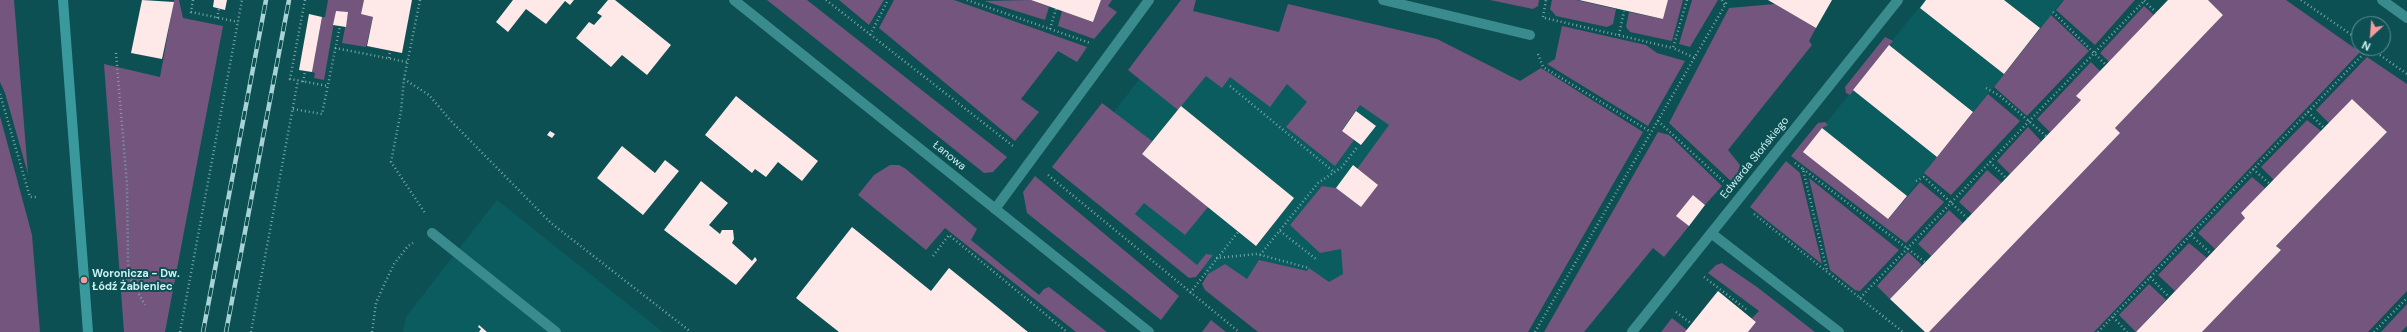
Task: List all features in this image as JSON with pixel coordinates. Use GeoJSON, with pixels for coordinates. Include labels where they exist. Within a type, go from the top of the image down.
{"type":"FeatureCollection","features":[{"type":"Feature","properties":{"kind":"street"},"geometry":{"type":"LineString","coordinates":[[63,0],[88,332]]}},
{"type":"Feature","properties":{"kind":"street","name":"Łanowa"},"geometry":{"type":"LineString","coordinates":[[734,0],[1149,332]]}},
{"type":"Feature","properties":{"kind":"street"},"geometry":{"type":"LineString","coordinates":[[995,209],[1149,0]]}},
{"type":"Feature","properties":{"kind":"street"},"geometry":{"type":"LineString","coordinates":[[1383,0],[1530,35]]}},
{"type":"Feature","properties":{"kind":"street","name":"Edwarda Słońskiego"},"geometry":{"type":"LineString","coordinates":[[1632,332],[1898,0]]}},
{"type":"Feature","properties":{"kind":"street"},"geometry":{"type":"LineString","coordinates":[[2382,0],[2407,18]]}},
{"type":"Feature","properties":{"kind":"street"},"geometry":{"type":"LineString","coordinates":[[1711,233],[1839,332]]}},
{"type":"Feature","properties":{"kind":"street"},"geometry":{"type":"LineString","coordinates":[[432,234],[556,332]]}},
{"type":"Feature","properties":{"kind":"path"},"geometry":{"type":"LineString","coordinates":[[193,0],[191,12],[238,22]]}},
{"type":"Feature","properties":{"kind":"path"},"geometry":{"type":"LineString","coordinates":[[180,332],[242,0]]}},
{"type":"Feature","properties":{"kind":"path"},"geometry":{"type":"LineString","coordinates":[[305,0],[290,79],[328,86]]}},
{"type":"Feature","properties":{"kind":"path"},"geometry":{"type":"LineString","coordinates":[[372,332],[376,303],[394,264],[408,246],[432,234],[426,215],[391,162],[401,111],[407,62],[420,0]]}},
{"type":"Feature","properties":{"kind":"path"},"geometry":{"type":"LineString","coordinates":[[870,35],[888,0]]}},
{"type":"Feature","properties":{"kind":"path"},"geometry":{"type":"LineString","coordinates":[[967,0],[976,1],[1094,44]]}},
{"type":"Feature","properties":{"kind":"path"},"geometry":{"type":"LineString","coordinates":[[1543,17],[1546,0]]}},
{"type":"Feature","properties":{"kind":"path"},"geometry":{"type":"LineString","coordinates":[[1674,48],[1687,0]]}},
{"type":"Feature","properties":{"kind":"path"},"geometry":{"type":"LineString","coordinates":[[1722,0],[1725,5]]}},
{"type":"Feature","properties":{"kind":"path"},"geometry":{"type":"LineString","coordinates":[[1535,332],[1728,0]]}},
{"type":"Feature","properties":{"kind":"path"},"geometry":{"type":"LineString","coordinates":[[1902,332],[1860,298],[2144,0],[2156,12]]}},
{"type":"Feature","properties":{"kind":"path"},"geometry":{"type":"LineString","coordinates":[[2301,0],[2351,34]]}},
{"type":"Feature","properties":{"kind":"path"},"geometry":{"type":"LineString","coordinates":[[1050,28],[1056,8]]}},
{"type":"Feature","properties":{"kind":"path"},"geometry":{"type":"LineString","coordinates":[[217,18],[219,9]]}},
{"type":"Feature","properties":{"kind":"path"},"geometry":{"type":"LineString","coordinates":[[1619,35],[1624,11]]}},
{"type":"Feature","properties":{"kind":"path"},"geometry":{"type":"LineString","coordinates":[[2053,12],[2106,65]]}},
{"type":"Feature","properties":{"kind":"path"},"geometry":{"type":"LineString","coordinates":[[1651,132],[1543,66],[1530,35],[1535,16],[1674,48],[1694,58]]}},
{"type":"Feature","properties":{"kind":"path"},"geometry":{"type":"LineString","coordinates":[[293,108],[322,114],[340,26]]}},
{"type":"Feature","properties":{"kind":"path"},"geometry":{"type":"LineString","coordinates":[[335,48],[407,62]]}},
{"type":"Feature","properties":{"kind":"path"},"geometry":{"type":"LineString","coordinates":[[389,58],[390,51]]}},
{"type":"Feature","properties":{"kind":"path"},"geometry":{"type":"LineString","coordinates":[[116,53],[126,185],[129,276],[145,305]]}},
{"type":"Feature","properties":{"kind":"path"},"geometry":{"type":"LineString","coordinates":[[2098,332],[2361,56]]}},
{"type":"Feature","properties":{"kind":"path"},"geometry":{"type":"LineString","coordinates":[[2381,56],[2407,74]]}},
{"type":"Feature","properties":{"kind":"path"},"geometry":{"type":"LineString","coordinates":[[303,82],[305,71]]}},
{"type":"Feature","properties":{"kind":"path"},"geometry":{"type":"LineString","coordinates":[[404,79],[429,95],[451,121],[551,223],[691,332]]}},
{"type":"Feature","properties":{"kind":"path"},"geometry":{"type":"LineString","coordinates":[[250,332],[298,80]]}},
{"type":"Feature","properties":{"kind":"path"},"geometry":{"type":"LineString","coordinates":[[1230,86],[1334,172]]}},
{"type":"Feature","properties":{"kind":"path"},"geometry":{"type":"LineString","coordinates":[[1986,88],[2000,96],[2046,136]]}},
{"type":"Feature","properties":{"kind":"path"},"geometry":{"type":"LineString","coordinates":[[0,94],[30,197],[38,197]]}},
{"type":"Feature","properties":{"kind":"path"},"geometry":{"type":"LineString","coordinates":[[2308,112],[2324,128]]}},
{"type":"Feature","properties":{"kind":"path"},"geometry":{"type":"LineString","coordinates":[[1260,255],[1318,183],[1342,167],[1358,146]]}},
{"type":"Feature","properties":{"kind":"path"},"geometry":{"type":"LineString","coordinates":[[1778,150],[1925,262]]}},
{"type":"Feature","properties":{"kind":"path"},"geometry":{"type":"LineString","coordinates":[[1990,162],[2006,178]]}},
{"type":"Feature","properties":{"kind":"path"},"geometry":{"type":"LineString","coordinates":[[1803,169],[1827,272]]}},
{"type":"Feature","properties":{"kind":"path"},"geometry":{"type":"LineString","coordinates":[[2253,169],[2270,184]]}},
{"type":"Feature","properties":{"kind":"path"},"geometry":{"type":"LineString","coordinates":[[1916,181],[1924,177],[1967,218]]}},
{"type":"Feature","properties":{"kind":"path"},"geometry":{"type":"LineString","coordinates":[[1280,231],[1316,259]]}},
{"type":"Feature","properties":{"kind":"path"},"geometry":{"type":"LineString","coordinates":[[1190,293],[1216,258],[1238,232]]}},
{"type":"Feature","properties":{"kind":"path"},"geometry":{"type":"LineString","coordinates":[[933,256],[949,235],[1067,332]]}},
{"type":"Feature","properties":{"kind":"path"},"geometry":{"type":"LineString","coordinates":[[2191,235],[2211,254]]}},
{"type":"Feature","properties":{"kind":"path"},"geometry":{"type":"LineString","coordinates":[[1216,258],[1260,255],[1309,268]]}},
{"type":"Feature","properties":{"kind":"path"},"geometry":{"type":"LineString","coordinates":[[1702,276],[1747,310]]}},
{"type":"Feature","properties":{"kind":"path"},"geometry":{"type":"LineString","coordinates":[[2150,277],[2169,297]]}},
{"type":"Feature","properties":{"kind":"path"},"geometry":{"type":"LineString","coordinates":[[2374,332],[2407,298]]}},
{"type":"Feature","properties":{"kind":"path"},"geometry":{"type":"LineString","coordinates":[[1674,311],[1692,324]]}},
{"type":"Feature","properties":{"kind":"path"},"geometry":{"type":"LineString","coordinates":[[2113,316],[2127,332]]}},
{"type":"Feature","properties":{"kind":"shaded area"},"geometry":{"type":"Polygon","coordinates":[[[0,0],[14,0],[28,174],[5,93],[0,82],[0,0]]]}},
{"type":"Feature","properties":{"kind":"shaded area"},"geometry":{"type":"Polygon","coordinates":[[[174,0],[179,0],[183,18],[223,26],[165,332],[124,332],[104,64],[160,77],[174,0]]]}},
{"type":"Feature","properties":{"kind":"shaded area"},"geometry":{"type":"Polygon","coordinates":[[[328,0],[364,0],[361,14],[373,17],[366,47],[342,43],[348,13],[336,11],[324,80],[314,78],[315,73],[312,72],[322,17],[325,17],[328,0]]]}},
{"type":"Feature","properties":{"kind":"shaded area"},"geometry":{"type":"Polygon","coordinates":[[[767,0],[807,0],[1007,157],[993,172],[984,173],[767,0]]]}},
{"type":"Feature","properties":{"kind":"shaded area"},"geometry":{"type":"Polygon","coordinates":[[[839,0],[884,0],[869,25],[839,0]]]}},
{"type":"Feature","properties":{"kind":"shaded area"},"geometry":{"type":"Polygon","coordinates":[[[894,0],[954,0],[1087,47],[1077,62],[1058,51],[1021,99],[1039,112],[1015,141],[879,28],[894,0]]]}},
{"type":"Feature","properties":{"kind":"shaded area"},"geometry":{"type":"Polygon","coordinates":[[[1031,0],[1049,7],[1045,20],[984,1],[1031,0]]]}},
{"type":"Feature","properties":{"kind":"shaded area"},"geometry":{"type":"Polygon","coordinates":[[[1101,0],[1112,0],[1108,6],[1117,12],[1094,39],[1058,26],[1062,11],[1093,22],[1101,0]]]}},
{"type":"Feature","properties":{"kind":"shaded area"},"geometry":{"type":"Polygon","coordinates":[[[1181,0],[1196,0],[1193,11],[1279,32],[1288,4],[1437,39],[1520,81],[1541,68],[1643,132],[1528,332],[1258,332],[1205,290],[1202,284],[1208,274],[1225,264],[1247,279],[1259,260],[1307,271],[1309,268],[1329,282],[1343,274],[1341,249],[1320,253],[1290,225],[1322,186],[1336,188],[1361,207],[1357,169],[1389,125],[1360,105],[1342,130],[1354,140],[1335,166],[1286,127],[1307,102],[1287,84],[1270,107],[1230,77],[1222,88],[1206,76],[1178,110],[1128,70],[1181,0]]]}},
{"type":"Feature","properties":{"kind":"shaded area"},"geometry":{"type":"Polygon","coordinates":[[[1490,0],[1539,0],[1538,6],[1533,9],[1490,0]]]}},
{"type":"Feature","properties":{"kind":"shaded area"},"geometry":{"type":"Polygon","coordinates":[[[1552,0],[1576,0],[1616,9],[1613,24],[1607,27],[1556,16],[1550,9],[1552,0]]]}},
{"type":"Feature","properties":{"kind":"shaded area"},"geometry":{"type":"Polygon","coordinates":[[[1668,0],[1683,0],[1672,41],[1630,32],[1626,27],[1629,12],[1663,19],[1668,0]]]}},
{"type":"Feature","properties":{"kind":"shaded area"},"geometry":{"type":"Polygon","coordinates":[[[1692,0],[1718,0],[1690,47],[1679,44],[1692,0]]]}},
{"type":"Feature","properties":{"kind":"shaded area"},"geometry":{"type":"Polygon","coordinates":[[[1925,0],[2063,0],[1888,219],[1803,152],[1925,0]]]}},
{"type":"Feature","properties":{"kind":"shaded area"},"geometry":{"type":"Polygon","coordinates":[[[2064,0],[2135,0],[2095,45],[2056,10],[2064,0]]]}},
{"type":"Feature","properties":{"kind":"shaded area"},"geometry":{"type":"Polygon","coordinates":[[[2208,0],[2286,0],[2351,46],[2351,56],[2356,56],[2094,332],[1929,332],[2119,133],[2115,128],[2223,15],[2208,0]]]}},
{"type":"Feature","properties":{"kind":"shaded area"},"geometry":{"type":"Polygon","coordinates":[[[1775,4],[1816,28],[1809,41],[1812,45],[1728,150],[1740,165],[1734,184],[1669,123],[1729,8],[1775,4]]]}},
{"type":"Feature","properties":{"kind":"shaded area"},"geometry":{"type":"Polygon","coordinates":[[[2144,6],[2154,15],[2109,62],[2100,53],[2144,6]]]}},
{"type":"Feature","properties":{"kind":"shaded area"},"geometry":{"type":"Polygon","coordinates":[[[2051,15],[2089,51],[2027,116],[1994,87],[2051,15]]]}},
{"type":"Feature","properties":{"kind":"shaded area"},"geometry":{"type":"Polygon","coordinates":[[[1185,20],[1587,176],[1280,332],[1073,165],[1185,20]]]}},
{"type":"Feature","properties":{"kind":"shaded area"},"geometry":{"type":"Polygon","coordinates":[[[1562,26],[1646,45],[1657,53],[1685,61],[1648,126],[1547,64],[1555,59],[1562,26]]]}},
{"type":"Feature","properties":{"kind":"shaded area"},"geometry":{"type":"Polygon","coordinates":[[[1885,37],[1893,41],[1850,95],[1846,93],[1845,87],[1885,37]]]}},
{"type":"Feature","properties":{"kind":"shaded area"},"geometry":{"type":"Polygon","coordinates":[[[2367,57],[2407,84],[2407,291],[2368,332],[2202,332],[2281,250],[2276,246],[2387,132],[2352,99],[2329,123],[2316,110],[2367,57]]]}},
{"type":"Feature","properties":{"kind":"shaded area"},"geometry":{"type":"Polygon","coordinates":[[[2091,62],[2100,71],[2081,100],[2050,132],[2037,119],[2091,62]]]}},
{"type":"Feature","properties":{"kind":"shaded area"},"geometry":{"type":"Polygon","coordinates":[[[1988,94],[2020,121],[1951,195],[1924,173],[1988,94]]]}},
{"type":"Feature","properties":{"kind":"shaded area"},"geometry":{"type":"Polygon","coordinates":[[[1102,103],[1152,141],[1142,154],[1208,207],[1185,235],[1144,203],[1135,214],[1197,265],[1206,254],[1213,255],[1196,277],[1189,278],[1052,167],[1102,103]]]}},
{"type":"Feature","properties":{"kind":"shaded area"},"geometry":{"type":"Polygon","coordinates":[[[0,116],[32,235],[40,332],[0,332],[0,116]]]}},
{"type":"Feature","properties":{"kind":"shaded area"},"geometry":{"type":"Polygon","coordinates":[[[2307,120],[2321,131],[2274,180],[2261,167],[2307,120]]]}},
{"type":"Feature","properties":{"kind":"shaded area"},"geometry":{"type":"Polygon","coordinates":[[[1825,122],[1828,125],[1822,128],[1804,152],[1888,219],[1920,182],[1944,202],[1906,243],[1791,156],[1818,123],[1825,122]]]}},
{"type":"Feature","properties":{"kind":"shaded area"},"geometry":{"type":"Polygon","coordinates":[[[2028,127],[2041,141],[2010,174],[1997,161],[2028,127]]]}},
{"type":"Feature","properties":{"kind":"shaded area"},"geometry":{"type":"Polygon","coordinates":[[[1658,132],[1669,135],[1722,186],[1705,205],[1693,195],[1689,226],[1664,257],[1653,248],[1584,332],[1544,332],[1658,132]]]}},
{"type":"Feature","properties":{"kind":"shaded area"},"geometry":{"type":"Polygon","coordinates":[[[1786,161],[1800,173],[1822,264],[1750,207],[1786,161]]]}},
{"type":"Feature","properties":{"kind":"shaded area"},"geometry":{"type":"Polygon","coordinates":[[[890,165],[899,165],[906,169],[977,229],[971,240],[1039,295],[1044,289],[1049,287],[1107,332],[1076,332],[945,228],[926,250],[858,195],[874,175],[890,165]]]}},
{"type":"Feature","properties":{"kind":"shaded area"},"geometry":{"type":"Polygon","coordinates":[[[1987,170],[2002,183],[1972,214],[1959,202],[1987,170]]]}},
{"type":"Feature","properties":{"kind":"shaded area"},"geometry":{"type":"Polygon","coordinates":[[[1035,176],[1179,296],[1161,320],[1027,213],[1023,192],[1035,176]]]}},
{"type":"Feature","properties":{"kind":"shaded area"},"geometry":{"type":"Polygon","coordinates":[[[2252,177],[2265,188],[2245,218],[2215,249],[2198,233],[2252,177]]]}},
{"type":"Feature","properties":{"kind":"shaded area"},"geometry":{"type":"Polygon","coordinates":[[[1809,178],[1899,250],[1860,291],[1855,290],[1830,270],[1809,178]]]}},
{"type":"Feature","properties":{"kind":"shaded area"},"geometry":{"type":"Polygon","coordinates":[[[497,200],[663,332],[403,332],[406,317],[497,200]]]}},
{"type":"Feature","properties":{"kind":"shaded area"},"geometry":{"type":"Polygon","coordinates":[[[1949,210],[1963,223],[1931,256],[1918,244],[1949,210]]]}},
{"type":"Feature","properties":{"kind":"shaded area"},"geometry":{"type":"Polygon","coordinates":[[[2189,243],[2207,258],[2175,291],[2158,275],[2189,243]]]}},
{"type":"Feature","properties":{"kind":"shaded area"},"geometry":{"type":"Polygon","coordinates":[[[1908,252],[1922,265],[1890,299],[1877,286],[1908,252]]]}},
{"type":"Feature","properties":{"kind":"shaded area"},"geometry":{"type":"Polygon","coordinates":[[[1722,263],[1757,287],[1815,332],[1748,332],[1756,322],[1752,318],[1759,311],[1708,273],[1716,265],[1722,263]]]}},
{"type":"Feature","properties":{"kind":"shaded area"},"geometry":{"type":"Polygon","coordinates":[[[2149,284],[2166,300],[2136,332],[2119,315],[2149,284]]]}},
{"type":"Feature","properties":{"kind":"shaded area"},"geometry":{"type":"Polygon","coordinates":[[[2407,304],[2407,326],[2401,332],[2381,332],[2407,304]]]}},
{"type":"Feature","properties":{"kind":"shaded area"},"geometry":{"type":"Polygon","coordinates":[[[1672,318],[1687,330],[1685,332],[1661,332],[1672,318]]]}},
{"type":"Feature","properties":{"kind":"shaded area"},"geometry":{"type":"Polygon","coordinates":[[[1211,320],[1226,332],[1202,332],[1211,320]]]}},
{"type":"Feature","properties":{"kind":"building"},"geometry":{"type":"Polygon","coordinates":[[[142,0],[174,2],[162,59],[131,53],[142,0]]]}},
{"type":"Feature","properties":{"kind":"building"},"geometry":{"type":"Polygon","coordinates":[[[214,0],[227,0],[225,10],[213,7],[214,0]]]}},
{"type":"Feature","properties":{"kind":"building"},"geometry":{"type":"Polygon","coordinates":[[[364,0],[412,0],[402,53],[367,46],[373,17],[361,14],[364,0]]]}},
{"type":"Feature","properties":{"kind":"building"},"geometry":{"type":"Polygon","coordinates":[[[513,0],[574,0],[570,5],[565,1],[546,24],[526,9],[508,32],[496,22],[513,0]]]}},
{"type":"Feature","properties":{"kind":"building"},"geometry":{"type":"Polygon","coordinates":[[[608,0],[615,0],[671,45],[647,75],[622,55],[611,67],[576,38],[589,22],[594,25],[602,16],[597,13],[608,0]]]}},
{"type":"Feature","properties":{"kind":"building"},"geometry":{"type":"Polygon","coordinates":[[[1031,0],[1101,0],[1093,22],[1031,0]]]}},
{"type":"Feature","properties":{"kind":"building"},"geometry":{"type":"Polygon","coordinates":[[[1579,0],[1668,0],[1663,19],[1579,0]]]}},
{"type":"Feature","properties":{"kind":"building"},"geometry":{"type":"Polygon","coordinates":[[[1768,0],[1832,0],[1816,28],[1768,0]]]}},
{"type":"Feature","properties":{"kind":"building"},"geometry":{"type":"Polygon","coordinates":[[[1926,0],[2004,0],[2040,28],[2004,74],[1920,8],[1926,0]]]}},
{"type":"Feature","properties":{"kind":"building"},"geometry":{"type":"Polygon","coordinates":[[[2168,0],[2208,0],[2223,15],[2115,128],[2120,133],[1929,332],[1925,332],[1890,299],[2081,100],[2076,96],[2168,0]]]}},
{"type":"Feature","properties":{"kind":"building"},"geometry":{"type":"Polygon","coordinates":[[[336,11],[348,12],[346,27],[333,25],[336,11]]]}},
{"type":"Feature","properties":{"kind":"building"},"geometry":{"type":"Polygon","coordinates":[[[309,14],[322,17],[312,72],[299,70],[309,14]]]}},
{"type":"Feature","properties":{"kind":"building"},"geometry":{"type":"Polygon","coordinates":[[[1889,45],[1973,112],[1937,157],[1853,90],[1889,45]]]}},
{"type":"Feature","properties":{"kind":"building"},"geometry":{"type":"Polygon","coordinates":[[[736,96],[818,161],[802,181],[778,162],[766,177],[755,169],[752,173],[705,135],[736,96]]]}},
{"type":"Feature","properties":{"kind":"building"},"geometry":{"type":"Polygon","coordinates":[[[2352,99],[2387,132],[2276,246],[2281,250],[2202,332],[2136,332],[2245,218],[2241,213],[2352,99]]]}},
{"type":"Feature","properties":{"kind":"building"},"geometry":{"type":"Polygon","coordinates":[[[1181,106],[1294,198],[1256,246],[1142,154],[1181,106]]]}},
{"type":"Feature","properties":{"kind":"building"},"geometry":{"type":"Polygon","coordinates":[[[1356,111],[1376,126],[1361,145],[1342,131],[1356,111]]]}},
{"type":"Feature","properties":{"kind":"building"},"geometry":{"type":"Polygon","coordinates":[[[1822,128],[1907,196],[1888,219],[1803,152],[1822,128]]]}},
{"type":"Feature","properties":{"kind":"building"},"geometry":{"type":"Polygon","coordinates":[[[550,131],[555,134],[552,138],[547,135],[550,131]]]}},
{"type":"Feature","properties":{"kind":"building"},"geometry":{"type":"Polygon","coordinates":[[[622,146],[655,173],[665,160],[679,171],[643,215],[597,178],[622,146]]]}},
{"type":"Feature","properties":{"kind":"building"},"geometry":{"type":"Polygon","coordinates":[[[1353,165],[1378,185],[1361,207],[1336,188],[1353,165]]]}},
{"type":"Feature","properties":{"kind":"building"},"geometry":{"type":"Polygon","coordinates":[[[701,181],[728,203],[709,225],[720,234],[722,230],[733,230],[734,239],[732,243],[752,261],[755,257],[757,260],[736,285],[664,230],[701,181]]]}},
{"type":"Feature","properties":{"kind":"building"},"geometry":{"type":"Polygon","coordinates":[[[1693,195],[1705,205],[1689,226],[1676,216],[1693,195]]]}},
{"type":"Feature","properties":{"kind":"building"},"geometry":{"type":"Polygon","coordinates":[[[852,227],[931,291],[949,268],[1028,332],[839,332],[796,298],[852,227]]]}},
{"type":"Feature","properties":{"kind":"building"},"geometry":{"type":"Polygon","coordinates":[[[1718,291],[1756,322],[1748,332],[1685,332],[1718,291]]]}},
{"type":"Feature","properties":{"kind":"building"},"geometry":{"type":"Polygon","coordinates":[[[479,325],[487,332],[479,332],[481,329],[478,327],[479,325]]]}},
{"type":"Feature","properties":{"kind":"railway"},"geometry":{"type":"LineString","coordinates":[[203,332],[266,0]]}},
{"type":"Feature","properties":{"kind":"railway"},"geometry":{"type":"LineString","coordinates":[[226,332],[289,0]]}},
{"type":"Feature","properties":{"kind":"place","name":"Woronicza - Dw. Łódź Żabieniec"},"geometry":{"type":"Point","coordinates":[84,280]}}]}
